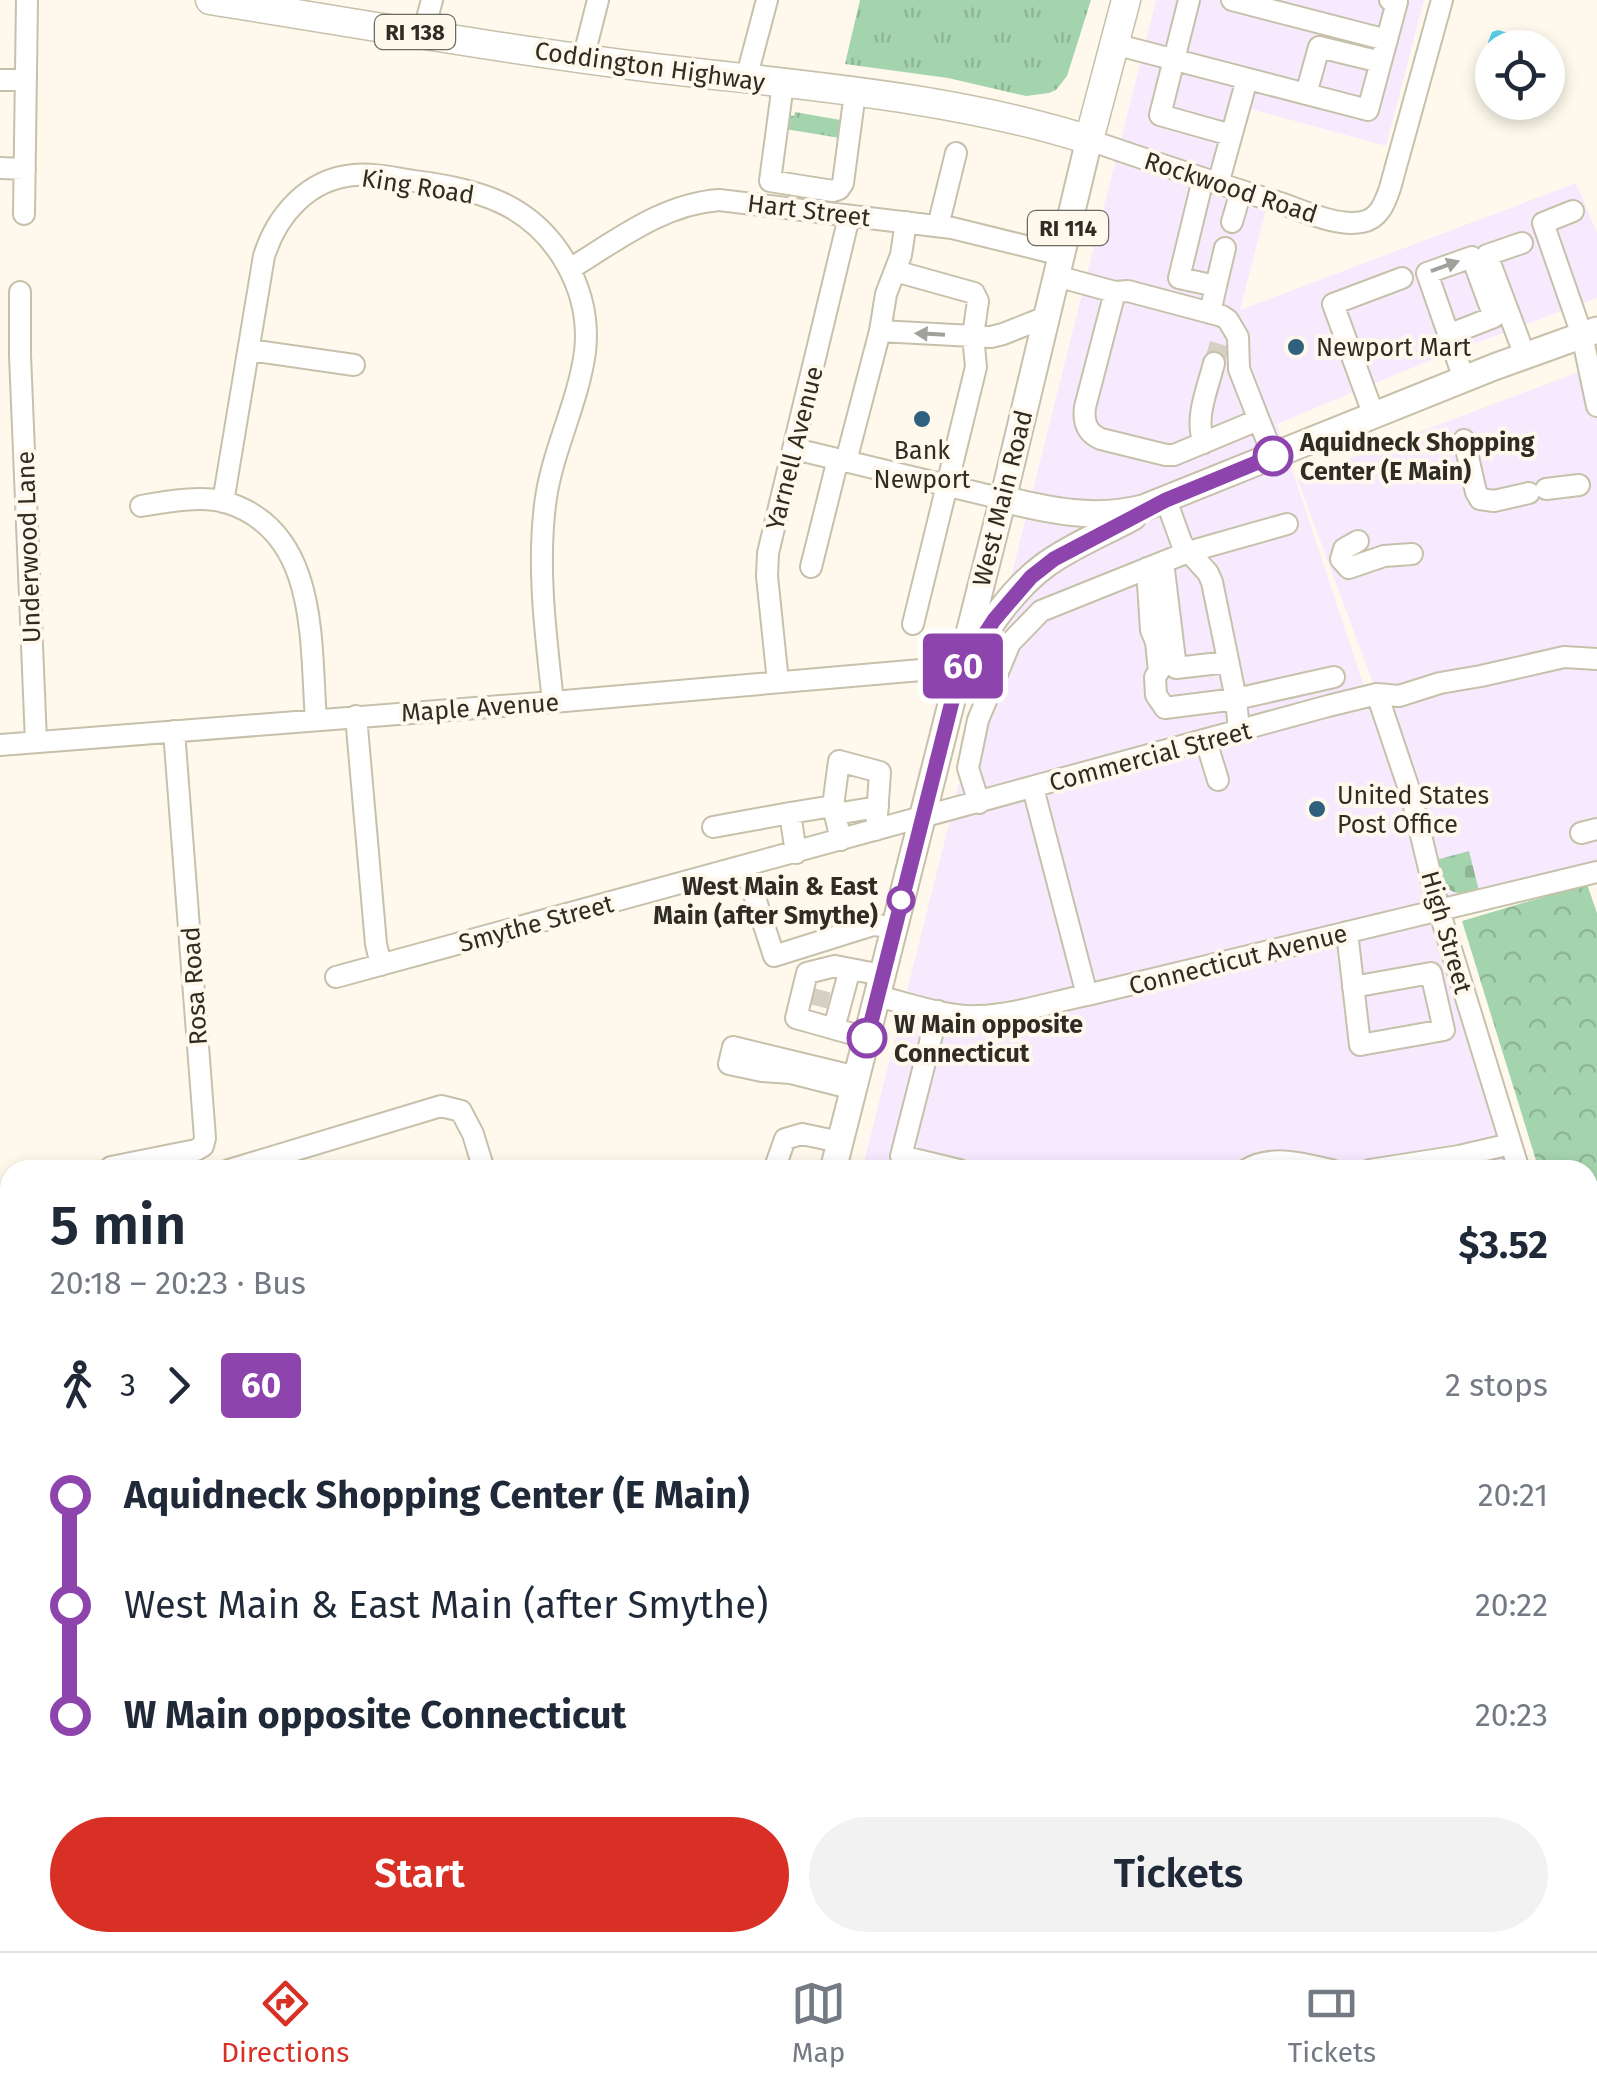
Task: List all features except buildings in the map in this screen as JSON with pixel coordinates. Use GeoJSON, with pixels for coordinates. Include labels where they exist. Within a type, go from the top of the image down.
{"type":"FeatureCollection","features":[{"type":"Feature","properties":{"kind":"highway","name":"Coddington Highway"},"geometry":{"type":"LineString","coordinates":[[210,0],[265,4],[423,34],[583,58],[944,106],[1089,140]]}},
{"type":"Feature","properties":{"kind":"highway","name":"West Main Road"},"geometry":{"type":"LineString","coordinates":[[1089,140],[1126,0]]}},
{"type":"Feature","properties":{"kind":"main road","name":"West Main Road"},"geometry":{"type":"LineString","coordinates":[[836,1160],[1003,499],[1089,140]]}},
{"type":"Feature","properties":{"kind":"main road"},"geometry":{"type":"LineString","coordinates":[[1003,499],[1054,512],[1094,515],[1131,511],[1590,332]]}},
{"type":"Feature","properties":{"kind":"main road"},"geometry":{"type":"LineString","coordinates":[[959,674],[994,620],[1038,570],[1166,500]]}},
{"type":"Feature","properties":{"kind":"street"},"geometry":{"type":"LineString","coordinates":[[24,214],[27,0]]}},
{"type":"Feature","properties":{"kind":"street"},"geometry":{"type":"LineString","coordinates":[[423,34],[432,0]]}},
{"type":"Feature","properties":{"kind":"street"},"geometry":{"type":"LineString","coordinates":[[583,58],[598,0]]}},
{"type":"Feature","properties":{"kind":"street"},"geometry":{"type":"LineString","coordinates":[[746,80],[767,0]]}},
{"type":"Feature","properties":{"kind":"street"},"geometry":{"type":"LineString","coordinates":[[1189,0],[1160,114],[1231,135]]}},
{"type":"Feature","properties":{"kind":"street"},"geometry":{"type":"LineString","coordinates":[[1232,0],[1387,40]]}},
{"type":"Feature","properties":{"kind":"street"},"geometry":{"type":"LineString","coordinates":[[1114,44],[1368,110],[1397,2],[1390,0]]}},
{"type":"Feature","properties":{"kind":"street","name":"Rockwood Road"},"geometry":{"type":"LineString","coordinates":[[1089,140],[1210,182],[1359,223],[1374,217],[1393,180],[1442,0]]}},
{"type":"Feature","properties":{"kind":"street"},"geometry":{"type":"LineString","coordinates":[[1306,94],[1319,47],[1381,62]]}},
{"type":"Feature","properties":{"kind":"street"},"geometry":{"type":"LineString","coordinates":[[1216,286],[1179,278],[1210,182],[1231,135],[1247,78]]}},
{"type":"Feature","properties":{"kind":"street"},"geometry":{"type":"LineString","coordinates":[[0,80],[25,80]]}},
{"type":"Feature","properties":{"kind":"street"},"geometry":{"type":"LineString","coordinates":[[783,84],[770,181],[833,191],[843,183],[855,92]]}},
{"type":"Feature","properties":{"kind":"street"},"geometry":{"type":"LineString","coordinates":[[938,226],[956,154]]}},
{"type":"Feature","properties":{"kind":"street"},"geometry":{"type":"LineString","coordinates":[[0,168],[24,169]]}},
{"type":"Feature","properties":{"kind":"street","name":"King Road"},"geometry":{"type":"LineString","coordinates":[[223,502],[264,256],[270,238],[302,196],[337,178],[369,174],[483,195],[516,210],[550,240],[570,268],[580,298],[586,338],[581,376],[550,479],[542,538],[552,702]]}},
{"type":"Feature","properties":{"kind":"street"},"geometry":{"type":"LineString","coordinates":[[1232,222],[1241,191]]}},
{"type":"Feature","properties":{"kind":"street","name":"Hart Street"},"geometry":{"type":"LineString","coordinates":[[570,268],[657,217],[694,202],[728,200],[989,236],[1115,292],[1128,291],[1226,318],[1226,333],[1238,337],[1239,369],[1258,420]]}},
{"type":"Feature","properties":{"kind":"street"},"geometry":{"type":"LineString","coordinates":[[1573,211],[1543,223],[1590,332],[1597,406]]}},
{"type":"Feature","properties":{"kind":"street","name":"Yarnell Avenue"},"geometry":{"type":"LineString","coordinates":[[778,682],[767,560],[849,217]]}},
{"type":"Feature","properties":{"kind":"street"},"geometry":{"type":"LineString","coordinates":[[812,567],[880,331],[906,222]]}},
{"type":"Feature","properties":{"kind":"street"},"geometry":{"type":"LineString","coordinates":[[1522,243],[1487,256],[1525,356]]}},
{"type":"Feature","properties":{"kind":"street"},"geometry":{"type":"LineString","coordinates":[[1210,313],[1226,248]]}},
{"type":"Feature","properties":{"kind":"street"},"geometry":{"type":"LineString","coordinates":[[898,263],[974,292],[978,301],[973,336],[976,367],[913,624]]}},
{"type":"Feature","properties":{"kind":"street"},"geometry":{"type":"LineString","coordinates":[[1374,416],[1333,304],[1402,278]]}},
{"type":"Feature","properties":{"kind":"street","name":"Underwood Lane"},"geometry":{"type":"LineString","coordinates":[[20,292],[36,742]]}},
{"type":"Feature","properties":{"kind":"street"},"geometry":{"type":"LineString","coordinates":[[1115,292],[1085,407],[1086,426],[1092,434],[1166,455],[1178,454],[1258,420],[1273,456]]}},
{"type":"Feature","properties":{"kind":"street"},"geometry":{"type":"LineString","coordinates":[[880,331],[997,336],[1046,317]]}},
{"type":"Feature","properties":{"kind":"street"},"geometry":{"type":"LineString","coordinates":[[1448,335],[1464,379]]}},
{"type":"Feature","properties":{"kind":"street"},"geometry":{"type":"LineString","coordinates":[[249,350],[354,364]]}},
{"type":"Feature","properties":{"kind":"street"},"geometry":{"type":"LineString","coordinates":[[1204,443],[1199,421],[1214,362]]}},
{"type":"Feature","properties":{"kind":"street"},"geometry":{"type":"LineString","coordinates":[[1464,440],[1480,499],[1494,501],[1579,485]]}},
{"type":"Feature","properties":{"kind":"street"},"geometry":{"type":"LineString","coordinates":[[795,449],[1003,499]]}},
{"type":"Feature","properties":{"kind":"street"},"geometry":{"type":"LineString","coordinates":[[1166,500],[1180,539],[1212,582],[1239,731]]}},
{"type":"Feature","properties":{"kind":"street"},"geometry":{"type":"LineString","coordinates":[[140,506],[174,501],[223,502],[248,512],[290,552],[307,610],[316,720]]}},
{"type":"Feature","properties":{"kind":"street"},"geometry":{"type":"LineString","coordinates":[[979,803],[968,768],[978,720],[1010,642],[1041,611],[1188,552],[1287,524]]}},
{"type":"Feature","properties":{"kind":"street"},"geometry":{"type":"LineString","coordinates":[[1358,542],[1344,548],[1341,559],[1349,568],[1384,556],[1412,554]]}},
{"type":"Feature","properties":{"kind":"street"},"geometry":{"type":"LineString","coordinates":[[1155,565],[1151,630],[1159,671],[1155,677],[1156,695],[1165,708],[1236,699],[1334,677]]}},
{"type":"Feature","properties":{"kind":"street"},"geometry":{"type":"LineString","coordinates":[[1155,565],[1176,668],[1228,662]]}},
{"type":"Feature","properties":{"kind":"street","name":"Commercial Street"},"geometry":{"type":"LineString","coordinates":[[922,816],[1377,694],[1398,696],[1440,683],[1564,657],[1597,660]]}},
{"type":"Feature","properties":{"kind":"street","name":"Maple Avenue"},"geometry":{"type":"LineString","coordinates":[[0,744],[920,670],[959,674]]}},
{"type":"Feature","properties":{"kind":"street","name":"High Street"},"geometry":{"type":"LineString","coordinates":[[1377,694],[1412,798],[1439,910],[1516,1160]]}},
{"type":"Feature","properties":{"kind":"street"},"geometry":{"type":"LineString","coordinates":[[356,716],[381,965]]}},
{"type":"Feature","properties":{"kind":"street","name":"Rosa Road"},"geometry":{"type":"LineString","coordinates":[[147,1160],[196,1150],[206,1138],[174,731]]}},
{"type":"Feature","properties":{"kind":"street"},"geometry":{"type":"LineString","coordinates":[[1206,741],[1218,780]]}},
{"type":"Feature","properties":{"kind":"street"},"geometry":{"type":"LineString","coordinates":[[841,840],[834,810],[839,760],[880,772],[876,830]]}},
{"type":"Feature","properties":{"kind":"street"},"geometry":{"type":"LineString","coordinates":[[1034,788],[1088,995]]}},
{"type":"Feature","properties":{"kind":"street"},"geometry":{"type":"LineString","coordinates":[[712,827],[790,813],[878,807]]}},
{"type":"Feature","properties":{"kind":"street"},"geometry":{"type":"LineString","coordinates":[[790,813],[796,853]]}},
{"type":"Feature","properties":{"kind":"street","name":"Smythe Street"},"geometry":{"type":"LineString","coordinates":[[336,977],[922,816]]}},
{"type":"Feature","properties":{"kind":"street"},"geometry":{"type":"LineString","coordinates":[[745,867],[774,956],[873,926],[895,926]]}},
{"type":"Feature","properties":{"kind":"street","name":"Connecticut Avenue"},"geometry":{"type":"LineString","coordinates":[[827,968],[850,969],[938,1011],[976,1017],[1088,995],[1597,872]]}},
{"type":"Feature","properties":{"kind":"street"},"geometry":{"type":"LineString","coordinates":[[1347,932],[1353,987],[1360,1045],[1444,1030],[1430,974],[1353,987]]}},
{"type":"Feature","properties":{"kind":"street"},"geometry":{"type":"LineString","coordinates":[[827,968],[817,1006],[796,1018],[807,973],[827,968]]}},
{"type":"Feature","properties":{"kind":"street"},"geometry":{"type":"LineString","coordinates":[[834,1028],[850,969]]}},
{"type":"Feature","properties":{"kind":"street"},"geometry":{"type":"LineString","coordinates":[[817,1006],[834,1028],[867,1038]]}},
{"type":"Feature","properties":{"kind":"street"},"geometry":{"type":"LineString","coordinates":[[901,1160],[938,1011]]}},
{"type":"Feature","properties":{"kind":"street"},"geometry":{"type":"LineString","coordinates":[[733,1047],[855,1083],[730,1064],[733,1047]]}},
{"type":"Feature","properties":{"kind":"street"},"geometry":{"type":"LineString","coordinates":[[262,1160],[441,1106],[462,1111],[481,1160]]}},
{"type":"Feature","properties":{"kind":"street"},"geometry":{"type":"LineString","coordinates":[[778,1160],[785,1139],[802,1134],[840,1142]]}},
{"type":"Feature","properties":{"kind":"street"},"geometry":{"type":"LineString","coordinates":[[1469,1160],[1511,1144]]}},
{"type":"Feature","properties":{"kind":"shaded area"},"geometry":{"type":"Polygon","coordinates":[[[1156,0],[1424,0],[1386,146],[1251,109],[1232,175],[1271,190],[1240,310],[1576,183],[1597,233],[1597,298],[1436,358],[1277,424],[1404,807],[1512,1160],[865,1160],[1156,0]]]}},
{"type":"Feature","properties":{"kind":"shaded area"},"geometry":{"type":"Polygon","coordinates":[[[1597,365],[1597,872],[1439,910],[1377,694],[1297,478],[1597,365]]]}},
{"type":"Feature","properties":{"kind":"green space"},"geometry":{"type":"Polygon","coordinates":[[[860,0],[1091,0],[1067,76],[1056,90],[1026,96],[948,78],[845,64],[860,0]]]}},
{"type":"Feature","properties":{"kind":"green space"},"geometry":{"type":"Polygon","coordinates":[[[795,112],[840,120],[840,138],[785,129],[787,115],[794,116],[795,112]]]}},
{"type":"Feature","properties":{"kind":"green space"},"geometry":{"type":"Polygon","coordinates":[[[1469,851],[1479,891],[1454,892],[1445,884],[1436,860],[1469,851]]]}},
{"type":"Feature","properties":{"kind":"green space"},"geometry":{"type":"Polygon","coordinates":[[[1587,884],[1597,913],[1597,1160],[1536,1160],[1462,921],[1587,884]]]}},
{"type":"Feature","properties":{"kind":"tunnel"},"geometry":{"type":"LineString","coordinates":[[1214,363],[1221,340]]}},
{"type":"Feature","properties":{"kind":"tunnel"},"geometry":{"type":"LineString","coordinates":[[817,1006],[821,990]]}},
{"type":"Feature","properties":{"kind":"bus line","name":"60"},"geometry":{"type":"LineString","coordinates":[[867,1038],[959,674],[994,620],[1031,577],[1054,559],[1166,500],[1273,456]]}},
{"type":"Feature","properties":{"kind":"place","name":"Newport Mart"},"geometry":{"type":"Point","coordinates":[1296,347]}},
{"type":"Feature","properties":{"kind":"place","name":"Bank Newport"},"geometry":{"type":"Point","coordinates":[922,419]}},
{"type":"Feature","properties":{"kind":"place","name":"Aquidneck Shopping Center (E Main)"},"geometry":{"type":"Point","coordinates":[1273,456]}},
{"type":"Feature","properties":{"kind":"place","name":"United States Post Office"},"geometry":{"type":"Point","coordinates":[1317,809]}},
{"type":"Feature","properties":{"kind":"place","name":"West Main & East Main (after Smythe)"},"geometry":{"type":"Point","coordinates":[901,900]}},
{"type":"Feature","properties":{"kind":"place","name":"W Main opposite Connecticut"},"geometry":{"type":"Point","coordinates":[867,1038]}}]}
